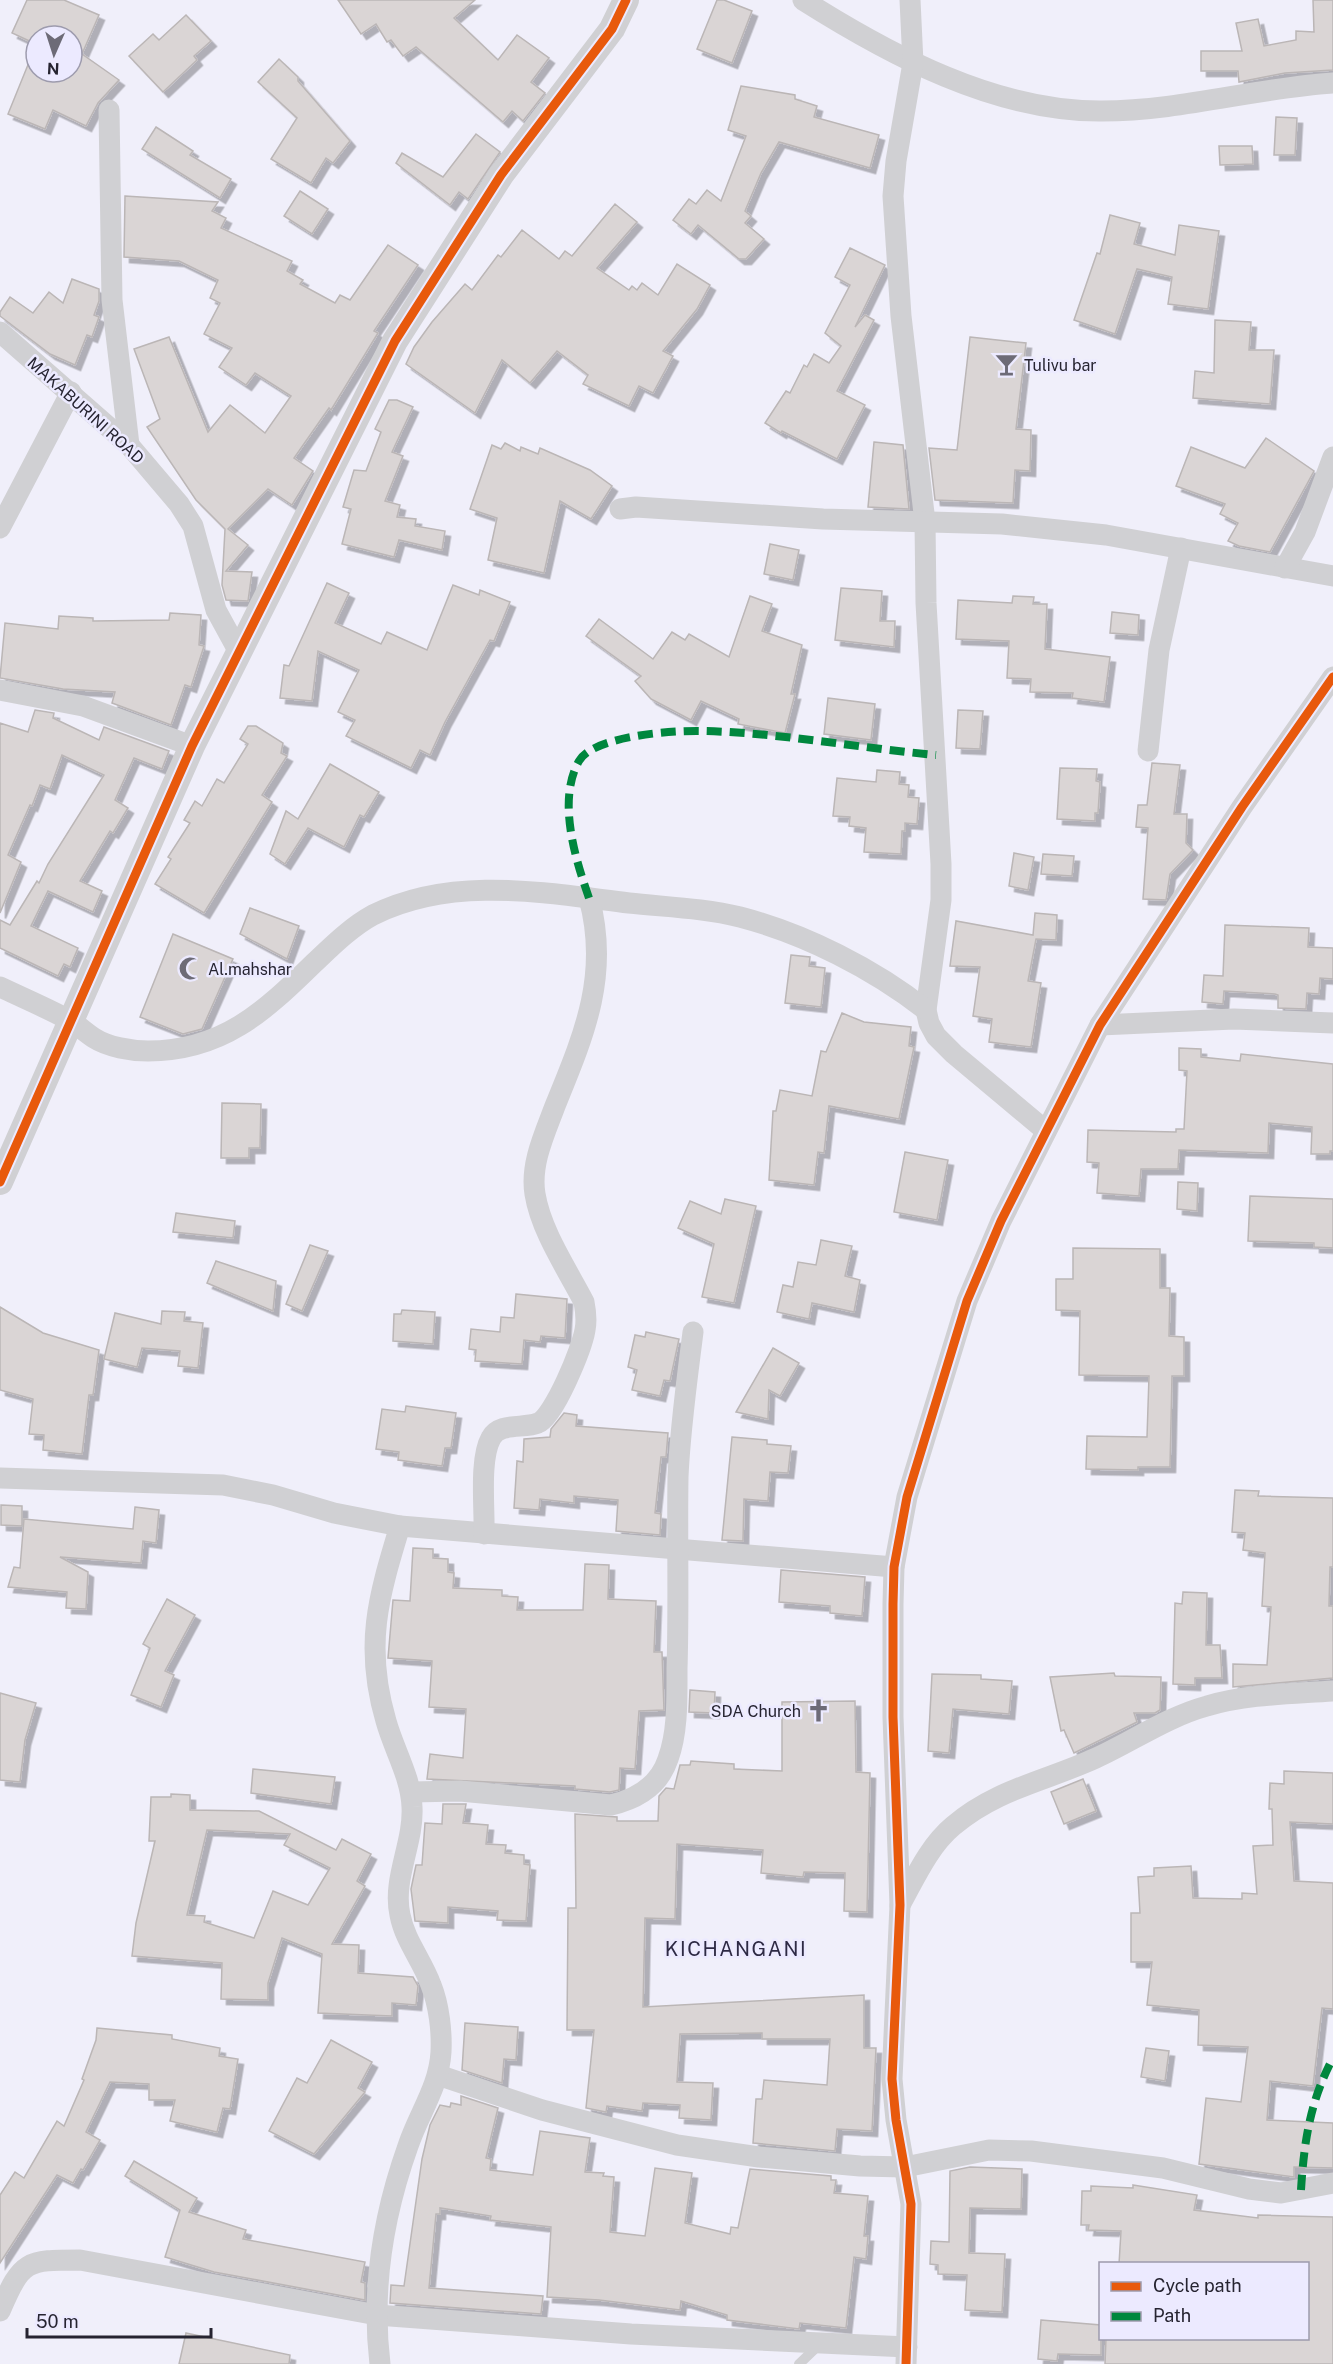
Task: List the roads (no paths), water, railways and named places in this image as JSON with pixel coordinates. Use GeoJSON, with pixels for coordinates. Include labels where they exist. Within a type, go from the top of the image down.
{"type":"FeatureCollection","features":[{"type":"Feature","properties":{"kind":"street"},"geometry":{"type":"LineString","coordinates":[[0,1182],[192,746],[395,341],[501,175],[612,29],[626,0]]}},
{"type":"Feature","properties":{"kind":"street"},"geometry":{"type":"LineString","coordinates":[[803,0],[913,63],[965,84],[1032,103],[1102,111],[1184,104],[1300,85],[1333,83]]}},
{"type":"Feature","properties":{"kind":"street"},"geometry":{"type":"LineString","coordinates":[[910,0],[913,63],[896,161],[893,196],[901,315],[925,522],[941,888],[926,1010],[936,1036],[954,1054],[1046,1131]]}},
{"type":"Feature","properties":{"kind":"street"},"geometry":{"type":"LineString","coordinates":[[109,110],[112,309],[129,445]]}},
{"type":"Feature","properties":{"kind":"street","name":"MAKABURINI ROAD"},"geometry":{"type":"LineString","coordinates":[[0,332],[129,445],[179,504],[194,526],[216,610],[240,654]]}},
{"type":"Feature","properties":{"kind":"street"},"geometry":{"type":"LineString","coordinates":[[0,528],[71,392]]}},
{"type":"Feature","properties":{"kind":"street"},"geometry":{"type":"LineString","coordinates":[[1285,568],[1305,532],[1333,457]]}},
{"type":"Feature","properties":{"kind":"street"},"geometry":{"type":"LineString","coordinates":[[620,509],[636,507],[1002,524],[1106,536],[1333,576]]}},
{"type":"Feature","properties":{"kind":"street"},"geometry":{"type":"LineString","coordinates":[[1148,751],[1159,650],[1181,548]]}},
{"type":"Feature","properties":{"kind":"street"},"geometry":{"type":"LineString","coordinates":[[0,2311],[5,2286],[23,2267],[42,2260],[80,2260],[377,2315],[631,2334],[820,2344],[907,2355],[911,2204],[896,2120],[892,2079],[900,1905],[893,1717],[894,1567],[907,1497],[967,1301],[1001,1221],[1100,1025],[1242,807],[1333,677]]}},
{"type":"Feature","properties":{"kind":"street"},"geometry":{"type":"LineString","coordinates":[[0,690],[83,706],[192,746]]}},
{"type":"Feature","properties":{"kind":"street"},"geometry":{"type":"LineString","coordinates":[[0,987],[71,1021],[97,1040],[124,1049],[148,1051],[211,1040],[236,1030],[254,1017],[351,930],[371,916],[395,906],[446,895],[496,890],[548,892],[688,908],[752,921],[823,949],[877,974],[926,1010]]}},
{"type":"Feature","properties":{"kind":"street"},"geometry":{"type":"LineString","coordinates":[[484,1534],[486,1458],[491,1438],[502,1429],[537,1423],[547,1416],[570,1370],[585,1330],[587,1316],[584,1302],[540,1213],[535,1184],[542,1138],[593,1000],[598,943],[589,898]]}},
{"type":"Feature","properties":{"kind":"street"},"geometry":{"type":"LineString","coordinates":[[1100,1025],[1234,1019],[1333,1023]]}},
{"type":"Feature","properties":{"kind":"street"},"geometry":{"type":"LineString","coordinates":[[411,1792],[460,1791],[611,1806],[630,1801],[647,1791],[668,1762],[673,1745],[680,1603],[678,1477],[693,1332]]}},
{"type":"Feature","properties":{"kind":"street"},"geometry":{"type":"LineString","coordinates":[[0,1479],[223,1485],[273,1495],[334,1513],[400,1526],[894,1567]]}},
{"type":"Feature","properties":{"kind":"street"},"geometry":{"type":"LineString","coordinates":[[380,2364],[377,2315],[381,2241],[392,2190],[410,2141],[434,2091],[438,2075],[441,2026],[432,1986],[404,1935],[399,1911],[400,1875],[413,1810],[411,1792],[386,1723],[375,1682],[373,1641],[384,1579],[400,1526]]}},
{"type":"Feature","properties":{"kind":"street"},"geometry":{"type":"LineString","coordinates":[[900,1905],[927,1857],[951,1827],[1006,1791],[1095,1758],[1166,1721],[1208,1705],[1255,1697],[1333,1691]]}},
{"type":"Feature","properties":{"kind":"street"},"geometry":{"type":"LineString","coordinates":[[438,2075],[542,2110],[677,2145],[759,2157],[860,2166],[905,2166],[988,2150],[1031,2151],[1163,2168],[1249,2189],[1281,2193],[1333,2183]]}},
{"type":"Feature","properties":{"kind":"lane"},"geometry":{"type":"LineString","coordinates":[[799,2364],[820,2344]]}},
{"type":"Feature","properties":{"kind":"place","name":"Tulivu bar"},"geometry":{"type":"Point","coordinates":[1006,365]}},
{"type":"Feature","properties":{"kind":"place","name":"Al.mahshar"},"geometry":{"type":"Point","coordinates":[190,969]}},
{"type":"Feature","properties":{"kind":"place","name":"SDA Church"},"geometry":{"type":"Point","coordinates":[819,1711]}},
{"type":"Feature","properties":{"kind":"district","name":"KICHANGANI"},"geometry":{"type":"Point","coordinates":[736,1949]}}]}
